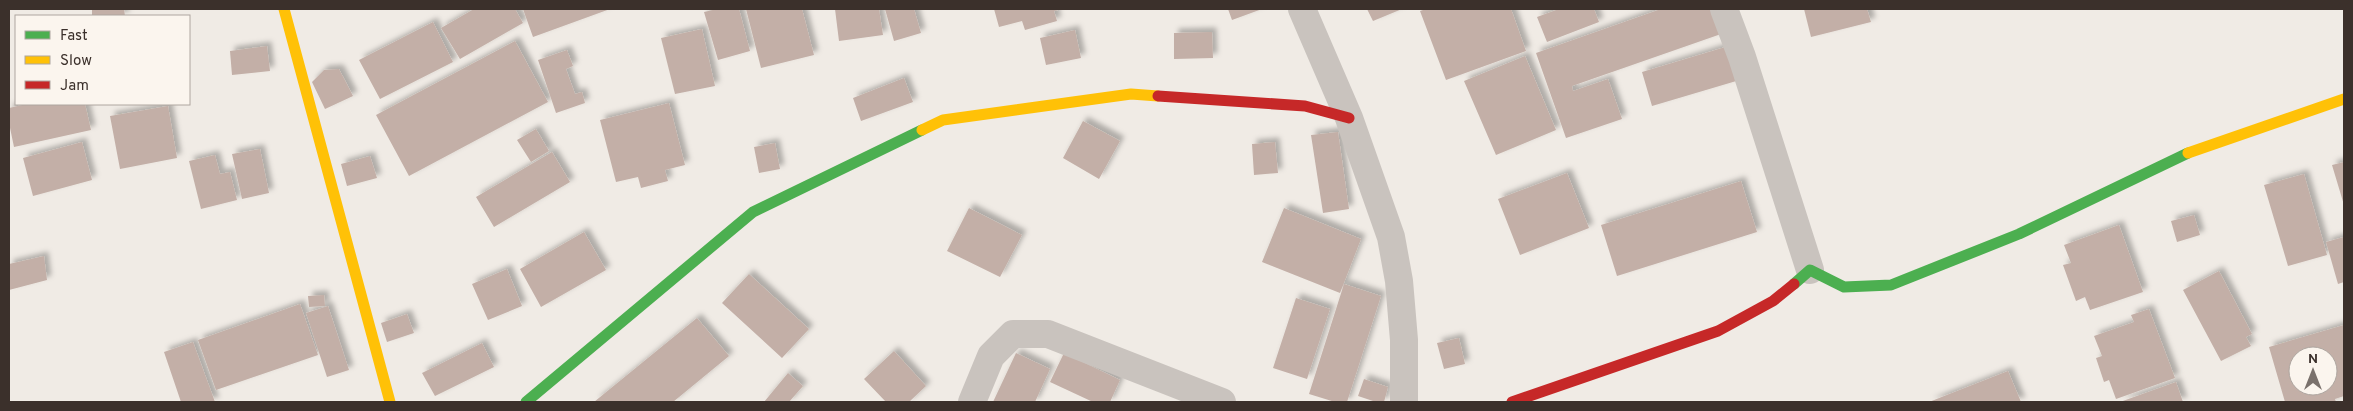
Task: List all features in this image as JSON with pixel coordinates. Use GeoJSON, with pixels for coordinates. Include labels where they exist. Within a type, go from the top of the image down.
{"type":"FeatureCollection","features":[{"type":"Feature","properties":{"kind":"street"},"geometry":{"type":"LineString","coordinates":[[284,9],[390,402]]}},
{"type":"Feature","properties":{"kind":"street"},"geometry":{"type":"LineString","coordinates":[[1302,9],[1349,118],[1391,237],[1399,281],[1404,402]]}},
{"type":"Feature","properties":{"kind":"street"},"geometry":{"type":"LineString","coordinates":[[1724,9],[1742,56],[1810,270],[1844,287],[1891,285],[2019,234],[2193,150],[2344,100]]}},
{"type":"Feature","properties":{"kind":"street"},"geometry":{"type":"LineString","coordinates":[[526,402],[753,212],[943,120],[1131,94],[1306,106],[1349,118]]}},
{"type":"Feature","properties":{"kind":"street"},"geometry":{"type":"LineString","coordinates":[[1512,402],[1718,331],[1773,301],[1810,270]]}},
{"type":"Feature","properties":{"kind":"street"},"geometry":{"type":"LineString","coordinates":[[972,402],[991,356],[1013,334],[1048,334],[1222,402]]}},
{"type":"Feature","properties":{"kind":"building"},"geometry":{"type":"Polygon","coordinates":[[[92,9],[124,9],[125,15],[92,15],[92,9]]]}},
{"type":"Feature","properties":{"kind":"building"},"geometry":{"type":"Polygon","coordinates":[[[474,9],[515,9],[523,23],[460,59],[441,28],[474,9]]]}},
{"type":"Feature","properties":{"kind":"building"},"geometry":{"type":"Polygon","coordinates":[[[523,9],[610,9],[533,37],[523,9]]]}},
{"type":"Feature","properties":{"kind":"building"},"geometry":{"type":"Polygon","coordinates":[[[717,9],[739,9],[750,51],[718,60],[704,12],[717,9]]]}},
{"type":"Feature","properties":{"kind":"building"},"geometry":{"type":"Polygon","coordinates":[[[746,9],[802,9],[814,55],[761,68],[746,9]]]}},
{"type":"Feature","properties":{"kind":"building"},"geometry":{"type":"Polygon","coordinates":[[[835,9],[879,9],[883,35],[839,41],[835,9]]]}},
{"type":"Feature","properties":{"kind":"building"},"geometry":{"type":"Polygon","coordinates":[[[885,9],[914,9],[921,33],[894,41],[885,9]]]}},
{"type":"Feature","properties":{"kind":"building"},"geometry":{"type":"Polygon","coordinates":[[[994,9],[1062,9],[1054,11],[1057,21],[1025,30],[1022,21],[999,27],[994,9]]]}},
{"type":"Feature","properties":{"kind":"building"},"geometry":{"type":"Polygon","coordinates":[[[1228,9],[1262,9],[1232,20],[1228,9]]]}},
{"type":"Feature","properties":{"kind":"building"},"geometry":{"type":"Polygon","coordinates":[[[1367,9],[1402,9],[1373,21],[1367,9]]]}},
{"type":"Feature","properties":{"kind":"building"},"geometry":{"type":"Polygon","coordinates":[[[1426,9],[1511,9],[1526,51],[1446,80],[1420,11],[1426,9]]]}},
{"type":"Feature","properties":{"kind":"building"},"geometry":{"type":"Polygon","coordinates":[[[1559,9],[1594,9],[1599,22],[1547,42],[1537,17],[1559,9]]]}},
{"type":"Feature","properties":{"kind":"building"},"geometry":{"type":"Polygon","coordinates":[[[1661,9],[1712,9],[1721,34],[1572,86],[1573,91],[1608,79],[1622,119],[1566,138],[1536,53],[1661,9]]]}},
{"type":"Feature","properties":{"kind":"building"},"geometry":{"type":"Polygon","coordinates":[[[1804,9],[1867,9],[1871,22],[1811,37],[1804,9]]]}},
{"type":"Feature","properties":{"kind":"building"},"geometry":{"type":"Polygon","coordinates":[[[433,22],[453,62],[380,99],[359,60],[433,22]]]}},
{"type":"Feature","properties":{"kind":"building"},"geometry":{"type":"Polygon","coordinates":[[[702,29],[715,86],[675,94],[661,38],[702,29]]]}},
{"type":"Feature","properties":{"kind":"building"},"geometry":{"type":"Polygon","coordinates":[[[1075,30],[1081,58],[1046,65],[1040,38],[1075,30]]]}},
{"type":"Feature","properties":{"kind":"building"},"geometry":{"type":"Polygon","coordinates":[[[1212,32],[1213,58],[1174,59],[1174,33],[1212,32]]]}},
{"type":"Feature","properties":{"kind":"building"},"geometry":{"type":"Polygon","coordinates":[[[515,41],[548,102],[409,176],[376,115],[515,41]]]}},
{"type":"Feature","properties":{"kind":"building"},"geometry":{"type":"Polygon","coordinates":[[[1732,45],[1743,79],[1652,106],[1642,72],[1732,45]]]}},
{"type":"Feature","properties":{"kind":"building"},"geometry":{"type":"Polygon","coordinates":[[[267,46],[270,71],[232,75],[230,51],[267,46]]]}},
{"type":"Feature","properties":{"kind":"building"},"geometry":{"type":"Polygon","coordinates":[[[567,50],[573,66],[566,69],[575,94],[582,92],[585,103],[556,113],[538,60],[567,50]]]}},
{"type":"Feature","properties":{"kind":"building"},"geometry":{"type":"Polygon","coordinates":[[[1525,56],[1556,130],[1496,155],[1464,81],[1525,56]]]}},
{"type":"Feature","properties":{"kind":"building"},"geometry":{"type":"Polygon","coordinates":[[[339,69],[353,96],[325,109],[312,82],[324,70],[339,69]]]}},
{"type":"Feature","properties":{"kind":"building"},"geometry":{"type":"Polygon","coordinates":[[[904,78],[913,102],[861,121],[853,98],[904,78]]]}},
{"type":"Feature","properties":{"kind":"building"},"geometry":{"type":"Polygon","coordinates":[[[669,103],[685,165],[665,170],[668,181],[641,188],[638,177],[616,182],[600,120],[669,103]]]}},
{"type":"Feature","properties":{"kind":"building"},"geometry":{"type":"Polygon","coordinates":[[[22,105],[85,105],[91,130],[14,147],[9,123],[9,108],[22,105]]]}},
{"type":"Feature","properties":{"kind":"building"},"geometry":{"type":"Polygon","coordinates":[[[168,106],[177,158],[120,169],[110,116],[168,106]]]}},
{"type":"Feature","properties":{"kind":"building"},"geometry":{"type":"Polygon","coordinates":[[[1083,121],[1120,141],[1099,179],[1063,158],[1083,121]]]}},
{"type":"Feature","properties":{"kind":"building"},"geometry":{"type":"Polygon","coordinates":[[[536,129],[549,151],[531,162],[517,140],[536,129]]]}},
{"type":"Feature","properties":{"kind":"building"},"geometry":{"type":"Polygon","coordinates":[[[1338,132],[1349,209],[1323,213],[1311,135],[1338,132]]]}},
{"type":"Feature","properties":{"kind":"building"},"geometry":{"type":"Polygon","coordinates":[[[82,142],[92,180],[33,196],[23,158],[82,142]]]}},
{"type":"Feature","properties":{"kind":"building"},"geometry":{"type":"Polygon","coordinates":[[[1275,142],[1278,173],[1254,175],[1252,144],[1275,142]]]}},
{"type":"Feature","properties":{"kind":"building"},"geometry":{"type":"Polygon","coordinates":[[[775,143],[780,169],[759,173],[754,147],[775,143]]]}},
{"type":"Feature","properties":{"kind":"building"},"geometry":{"type":"Polygon","coordinates":[[[260,149],[269,193],[242,199],[232,154],[260,149]]]}},
{"type":"Feature","properties":{"kind":"building"},"geometry":{"type":"Polygon","coordinates":[[[552,152],[570,182],[494,227],[476,197],[552,152]]]}},
{"type":"Feature","properties":{"kind":"building"},"geometry":{"type":"Polygon","coordinates":[[[215,155],[220,174],[230,172],[237,200],[201,209],[189,161],[215,155]]]}},
{"type":"Feature","properties":{"kind":"building"},"geometry":{"type":"Polygon","coordinates":[[[370,156],[377,178],[347,186],[341,164],[370,156]]]}},
{"type":"Feature","properties":{"kind":"building"},"geometry":{"type":"Polygon","coordinates":[[[2344,162],[2344,205],[2332,165],[2344,162]]]}},
{"type":"Feature","properties":{"kind":"building"},"geometry":{"type":"Polygon","coordinates":[[[1567,173],[1589,228],[1520,255],[1498,199],[1567,173]]]}},
{"type":"Feature","properties":{"kind":"building"},"geometry":{"type":"Polygon","coordinates":[[[2304,174],[2327,255],[2288,266],[2264,185],[2304,174]]]}},
{"type":"Feature","properties":{"kind":"building"},"geometry":{"type":"Polygon","coordinates":[[[1741,181],[1757,232],[1617,276],[1601,225],[1741,181]]]}},
{"type":"Feature","properties":{"kind":"building"},"geometry":{"type":"Polygon","coordinates":[[[969,208],[1022,235],[1000,277],[947,251],[969,208]]]}},
{"type":"Feature","properties":{"kind":"building"},"geometry":{"type":"Polygon","coordinates":[[[1284,208],[1361,239],[1340,293],[1262,262],[1284,208]]]}},
{"type":"Feature","properties":{"kind":"building"},"geometry":{"type":"Polygon","coordinates":[[[2194,215],[2200,235],[2177,242],[2171,221],[2194,215]]]}},
{"type":"Feature","properties":{"kind":"building"},"geometry":{"type":"Polygon","coordinates":[[[2119,225],[2143,292],[2090,310],[2085,297],[2076,301],[2063,265],[2071,263],[2064,245],[2119,225]]]}},
{"type":"Feature","properties":{"kind":"building"},"geometry":{"type":"Polygon","coordinates":[[[584,232],[606,270],[541,307],[520,269],[584,232]]]}},
{"type":"Feature","properties":{"kind":"building"},"geometry":{"type":"Polygon","coordinates":[[[2344,237],[2344,282],[2338,284],[2326,242],[2344,237]]]}},
{"type":"Feature","properties":{"kind":"building"},"geometry":{"type":"Polygon","coordinates":[[[44,256],[47,280],[9,290],[9,264],[44,256]]]}},
{"type":"Feature","properties":{"kind":"building"},"geometry":{"type":"Polygon","coordinates":[[[507,269],[522,306],[488,320],[472,284],[507,269]]]}},
{"type":"Feature","properties":{"kind":"building"},"geometry":{"type":"Polygon","coordinates":[[[2219,271],[2252,334],[2246,337],[2251,346],[2221,361],[2183,290],[2219,271]]]}},
{"type":"Feature","properties":{"kind":"building"},"geometry":{"type":"Polygon","coordinates":[[[749,274],[809,329],[782,358],[722,303],[749,274]]]}},
{"type":"Feature","properties":{"kind":"building"},"geometry":{"type":"Polygon","coordinates":[[[1344,284],[1381,296],[1347,402],[1335,402],[1309,394],[1344,284]]]}},
{"type":"Feature","properties":{"kind":"building"},"geometry":{"type":"Polygon","coordinates":[[[324,295],[325,306],[309,307],[308,296],[324,295]]]}},
{"type":"Feature","properties":{"kind":"building"},"geometry":{"type":"Polygon","coordinates":[[[1296,298],[1330,309],[1307,379],[1273,368],[1296,298]]]}},
{"type":"Feature","properties":{"kind":"building"},"geometry":{"type":"Polygon","coordinates":[[[300,304],[318,355],[216,390],[198,340],[300,304]]]}},
{"type":"Feature","properties":{"kind":"building"},"geometry":{"type":"Polygon","coordinates":[[[328,306],[349,370],[327,377],[306,313],[328,306]]]}},
{"type":"Feature","properties":{"kind":"building"},"geometry":{"type":"Polygon","coordinates":[[[2149,309],[2175,378],[2116,399],[2109,380],[2104,382],[2096,358],[2102,356],[2094,336],[2134,322],[2131,315],[2149,309]]]}},
{"type":"Feature","properties":{"kind":"building"},"geometry":{"type":"Polygon","coordinates":[[[407,314],[414,333],[387,342],[381,323],[407,314]]]}},
{"type":"Feature","properties":{"kind":"building"},"geometry":{"type":"Polygon","coordinates":[[[697,318],[729,356],[673,402],[594,402],[697,318]]]}},
{"type":"Feature","properties":{"kind":"building"},"geometry":{"type":"Polygon","coordinates":[[[2344,325],[2344,396],[2335,399],[2336,402],[2285,402],[2269,347],[2344,325]]]}},
{"type":"Feature","properties":{"kind":"building"},"geometry":{"type":"Polygon","coordinates":[[[1459,338],[1465,364],[1444,369],[1437,343],[1459,338]]]}},
{"type":"Feature","properties":{"kind":"building"},"geometry":{"type":"Polygon","coordinates":[[[193,342],[215,402],[181,402],[164,352],[193,342]]]}},
{"type":"Feature","properties":{"kind":"building"},"geometry":{"type":"Polygon","coordinates":[[[482,343],[494,367],[435,396],[422,373],[482,343]]]}},
{"type":"Feature","properties":{"kind":"building"},"geometry":{"type":"Polygon","coordinates":[[[894,351],[926,386],[909,402],[886,402],[864,379],[894,351]]]}},
{"type":"Feature","properties":{"kind":"building"},"geometry":{"type":"Polygon","coordinates":[[[1016,353],[1050,369],[1035,402],[993,402],[1016,353]]]}},
{"type":"Feature","properties":{"kind":"building"},"geometry":{"type":"Polygon","coordinates":[[[1064,353],[1120,380],[1110,402],[1093,402],[1050,382],[1064,353]]]}},
{"type":"Feature","properties":{"kind":"building"},"geometry":{"type":"Polygon","coordinates":[[[2008,371],[2021,402],[1929,402],[2008,371]]]}},
{"type":"Feature","properties":{"kind":"building"},"geometry":{"type":"Polygon","coordinates":[[[788,373],[803,386],[789,402],[764,402],[788,373]]]}},
{"type":"Feature","properties":{"kind":"building"},"geometry":{"type":"Polygon","coordinates":[[[1364,379],[1388,387],[1384,402],[1376,402],[1358,396],[1364,379]]]}},
{"type":"Feature","properties":{"kind":"building"},"geometry":{"type":"Polygon","coordinates":[[[2176,382],[2183,402],[2120,402],[2176,382]]]}},
{"type":"Feature","properties":{"kind":"traffic: fast"},"geometry":{"type":"LineString","coordinates":[[526,402],[753,212],[922,130]]}},
{"type":"Feature","properties":{"kind":"traffic: fast"},"geometry":{"type":"LineString","coordinates":[[1794,284],[1810,270],[1844,287],[1891,285],[2019,234],[2188,153]]}},
{"type":"Feature","properties":{"kind":"traffic: slow"},"geometry":{"type":"LineString","coordinates":[[284,9],[390,402]]}},
{"type":"Feature","properties":{"kind":"traffic: slow"},"geometry":{"type":"LineString","coordinates":[[922,130],[943,120],[1131,94],[1158,96]]}},
{"type":"Feature","properties":{"kind":"traffic: slow"},"geometry":{"type":"LineString","coordinates":[[2188,153],[2344,99]]}},
{"type":"Feature","properties":{"kind":"traffic: jam"},"geometry":{"type":"LineString","coordinates":[[1158,96],[1305,106],[1349,118]]}},
{"type":"Feature","properties":{"kind":"traffic: jam"},"geometry":{"type":"LineString","coordinates":[[1512,402],[1718,331],[1773,301],[1794,284]]}}]}
